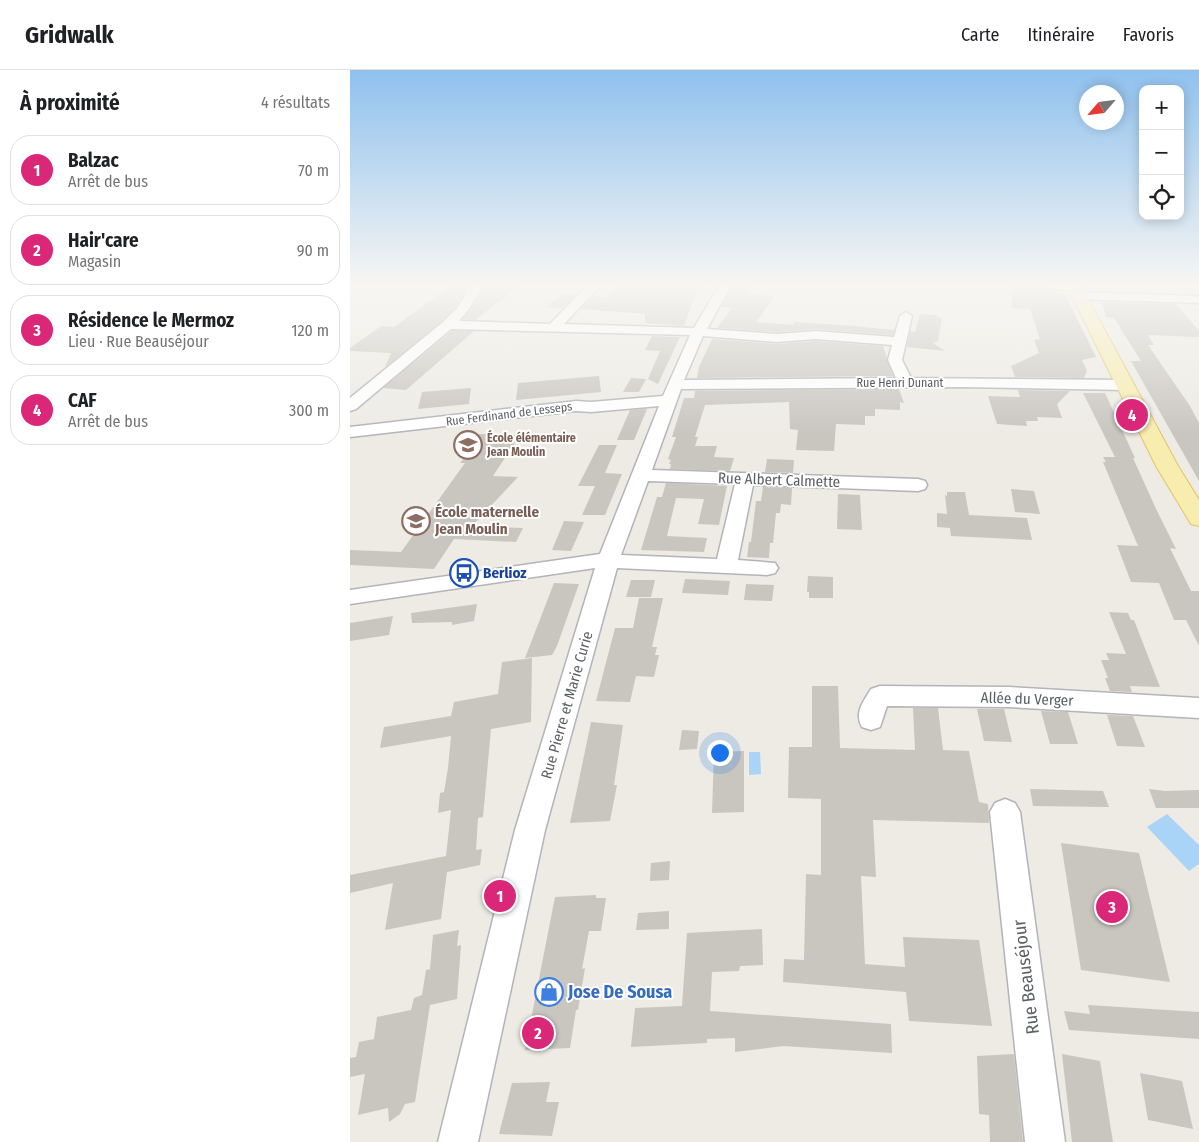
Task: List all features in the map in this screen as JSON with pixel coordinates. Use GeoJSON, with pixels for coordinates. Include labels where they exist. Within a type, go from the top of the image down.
{"type":"FeatureCollection","features":[{"type":"Feature","properties":{"kind":"main road"},"geometry":{"type":"LineString","coordinates":[[1099,334],[1167,466],[1194,505]]}},
{"type":"Feature","properties":{"kind":"street"},"geometry":{"type":"LineString","coordinates":[[350,406],[437,334]]}},
{"type":"Feature","properties":{"kind":"street","name":"Rue Pierre et Marie Curie"},"geometry":{"type":"LineString","coordinates":[[458,1142],[530,830],[608,562],[672,392],[697,334]]}},
{"type":"Feature","properties":{"kind":"street"},"geometry":{"type":"LineString","coordinates":[[725,334],[777,338],[816,334]]}},
{"type":"Feature","properties":{"kind":"street"},"geometry":{"type":"LineString","coordinates":[[816,334],[899,341]]}},
{"type":"Feature","properties":{"kind":"street"},"geometry":{"type":"LineString","coordinates":[[901,334],[894,360],[905,382]]}},
{"type":"Feature","properties":{"kind":"street","name":"Rue Henri Dunant"},"geometry":{"type":"LineString","coordinates":[[672,392],[905,382],[1126,385]]}},
{"type":"Feature","properties":{"kind":"street","name":"Rue Ferdinand de Lesseps"},"geometry":{"type":"LineString","coordinates":[[350,432],[576,406],[591,407],[672,392]]}},
{"type":"Feature","properties":{"kind":"street","name":"Rue Albert Calmette"},"geometry":{"type":"LineString","coordinates":[[640,475],[918,485]]}},
{"type":"Feature","properties":{"kind":"street"},"geometry":{"type":"LineString","coordinates":[[726,565],[745,479]]}},
{"type":"Feature","properties":{"kind":"street"},"geometry":{"type":"LineString","coordinates":[[350,597],[581,564],[608,562],[767,568]]}},
{"type":"Feature","properties":{"kind":"street","name":"Allée du Verger"},"geometry":{"type":"LineString","coordinates":[[871,720],[872,709],[880,696],[1008,697],[1199,708]]}},
{"type":"Feature","properties":{"kind":"street","name":"Rue Beauséjour"},"geometry":{"type":"LineString","coordinates":[[1005,812],[1045,1142]]}},
{"type":"Feature","properties":{"kind":"water"},"geometry":{"type":"Polygon","coordinates":[[[749,752],[760,752],[761,774],[749,775],[749,752]]]}},
{"type":"Feature","properties":{"kind":"water"},"geometry":{"type":"Polygon","coordinates":[[[1167,814],[1199,845],[1199,864],[1189,871],[1147,827],[1167,814]]]}},
{"type":"Feature","properties":{"kind":"building"},"geometry":{"type":"Polygon","coordinates":[[[370,334],[426,334],[385,367],[391,353],[350,351],[350,348],[370,334]]]}},
{"type":"Feature","properties":{"kind":"building"},"geometry":{"type":"Polygon","coordinates":[[[448,334],[471,334],[406,390],[383,388],[448,334]]]}},
{"type":"Feature","properties":{"kind":"building"},"geometry":{"type":"Polygon","coordinates":[[[909,334],[939,334],[938,341],[933,343],[945,351],[907,347],[909,334]]]}},
{"type":"Feature","properties":{"kind":"building"},"geometry":{"type":"Polygon","coordinates":[[[1038,334],[1085,334],[1096,357],[1082,360],[1087,371],[1084,378],[1015,377],[1011,366],[1039,353],[1034,340],[1040,339],[1038,334]]]}},
{"type":"Feature","properties":{"kind":"building"},"geometry":{"type":"Polygon","coordinates":[[[1124,334],[1199,334],[1199,337],[1148,335],[1154,345],[1148,345],[1190,406],[1199,423],[1199,481],[1131,361],[1141,361],[1124,334]]]}},
{"type":"Feature","properties":{"kind":"building"},"geometry":{"type":"Polygon","coordinates":[[[652,336],[680,337],[658,384],[648,379],[660,351],[645,350],[652,336]]]}},
{"type":"Feature","properties":{"kind":"building"},"geometry":{"type":"Polygon","coordinates":[[[712,339],[777,344],[816,341],[883,346],[893,376],[697,378],[699,367],[712,339]]]}},
{"type":"Feature","properties":{"kind":"building"},"geometry":{"type":"Polygon","coordinates":[[[599,376],[601,392],[516,400],[518,383],[599,376]]]}},
{"type":"Feature","properties":{"kind":"building"},"geometry":{"type":"Polygon","coordinates":[[[631,378],[646,379],[639,392],[623,392],[631,378]]]}},
{"type":"Feature","properties":{"kind":"building"},"geometry":{"type":"Polygon","coordinates":[[[471,388],[469,404],[418,409],[422,392],[471,388]]]}},
{"type":"Feature","properties":{"kind":"building"},"geometry":{"type":"Polygon","coordinates":[[[899,389],[904,403],[900,402],[900,410],[875,409],[875,416],[865,416],[865,425],[836,424],[834,451],[796,450],[798,430],[790,429],[789,402],[705,405],[695,437],[698,437],[695,446],[717,446],[714,457],[734,458],[730,471],[670,469],[671,464],[669,464],[671,460],[668,459],[676,437],[672,437],[684,398],[694,398],[695,391],[899,389]]]}},
{"type":"Feature","properties":{"kind":"building"},"geometry":{"type":"Polygon","coordinates":[[[1018,390],[1070,391],[1057,404],[1062,418],[1037,417],[1038,421],[1026,421],[1027,426],[997,424],[988,396],[1020,397],[1018,390]]]}},
{"type":"Feature","properties":{"kind":"building"},"geometry":{"type":"Polygon","coordinates":[[[1083,393],[1105,393],[1157,511],[1176,549],[1170,548],[1191,591],[1199,591],[1199,646],[1186,620],[1174,620],[1159,583],[1131,582],[1117,545],[1138,546],[1103,462],[1106,462],[1103,457],[1115,457],[1083,393]]]}},
{"type":"Feature","properties":{"kind":"building"},"geometry":{"type":"Polygon","coordinates":[[[647,409],[634,440],[617,440],[630,410],[647,409]]]}},
{"type":"Feature","properties":{"kind":"building"},"geometry":{"type":"Polygon","coordinates":[[[479,434],[520,435],[493,476],[518,477],[472,526],[523,528],[516,542],[454,539],[434,569],[350,565],[350,550],[401,552],[465,463],[460,463],[479,439],[479,434]]]}},
{"type":"Feature","properties":{"kind":"building"},"geometry":{"type":"Polygon","coordinates":[[[599,445],[617,445],[605,473],[622,474],[605,515],[582,515],[595,486],[578,486],[599,445]]]}},
{"type":"Feature","properties":{"kind":"building"},"geometry":{"type":"Polygon","coordinates":[[[767,459],[794,460],[793,473],[765,472],[767,459]]]}},
{"type":"Feature","properties":{"kind":"building"},"geometry":{"type":"Polygon","coordinates":[[[666,483],[727,486],[719,525],[698,524],[704,499],[676,498],[667,536],[707,538],[704,552],[641,550],[657,497],[662,497],[666,483]]]}},
{"type":"Feature","properties":{"kind":"building"},"geometry":{"type":"Polygon","coordinates":[[[763,487],[792,488],[791,505],[781,504],[780,513],[776,513],[773,543],[770,543],[769,558],[747,557],[749,542],[751,542],[756,501],[761,501],[763,487]]]}},
{"type":"Feature","properties":{"kind":"building"},"geometry":{"type":"Polygon","coordinates":[[[1011,489],[1034,491],[1040,514],[1015,512],[1011,489]]]}},
{"type":"Feature","properties":{"kind":"building"},"geometry":{"type":"Polygon","coordinates":[[[947,492],[965,492],[969,515],[1027,518],[1032,540],[951,536],[950,528],[937,527],[937,513],[947,514],[945,495],[947,496],[947,492]]]}},
{"type":"Feature","properties":{"kind":"building"},"geometry":{"type":"Polygon","coordinates":[[[838,494],[860,495],[862,530],[837,529],[838,494]]]}},
{"type":"Feature","properties":{"kind":"building"},"geometry":{"type":"Polygon","coordinates":[[[564,521],[584,522],[571,551],[552,550],[564,521]]]}},
{"type":"Feature","properties":{"kind":"building"},"geometry":{"type":"Polygon","coordinates":[[[808,576],[833,577],[833,598],[809,598],[809,592],[807,592],[808,576]]]}},
{"type":"Feature","properties":{"kind":"building"},"geometry":{"type":"Polygon","coordinates":[[[685,579],[730,581],[728,595],[682,593],[685,579]]]}},
{"type":"Feature","properties":{"kind":"building"},"geometry":{"type":"Polygon","coordinates":[[[631,580],[655,580],[651,597],[626,597],[631,580]]]}},
{"type":"Feature","properties":{"kind":"building"},"geometry":{"type":"Polygon","coordinates":[[[554,583],[579,584],[557,646],[552,655],[525,658],[554,583]]]}},
{"type":"Feature","properties":{"kind":"building"},"geometry":{"type":"Polygon","coordinates":[[[746,584],[774,585],[772,601],[744,600],[746,584]]]}},
{"type":"Feature","properties":{"kind":"building"},"geometry":{"type":"Polygon","coordinates":[[[639,598],[663,598],[652,647],[657,647],[655,655],[659,655],[654,677],[636,676],[630,702],[596,701],[615,628],[633,628],[639,598]]]}},
{"type":"Feature","properties":{"kind":"building"},"geometry":{"type":"Polygon","coordinates":[[[477,604],[474,621],[452,625],[452,622],[412,623],[411,613],[477,604]]]}},
{"type":"Feature","properties":{"kind":"building"},"geometry":{"type":"Polygon","coordinates":[[[1109,612],[1128,613],[1131,620],[1134,620],[1160,687],[1130,686],[1132,692],[1110,691],[1105,678],[1108,678],[1101,660],[1109,660],[1106,653],[1126,654],[1109,612]]]}},
{"type":"Feature","properties":{"kind":"building"},"geometry":{"type":"Polygon","coordinates":[[[393,616],[389,635],[350,641],[350,623],[393,616]]]}},
{"type":"Feature","properties":{"kind":"building"},"geometry":{"type":"Polygon","coordinates":[[[532,658],[531,722],[491,729],[483,817],[478,818],[476,850],[482,849],[480,865],[447,872],[441,919],[385,930],[393,883],[350,893],[350,875],[446,856],[451,810],[438,813],[440,793],[444,792],[451,736],[380,748],[384,727],[451,716],[454,702],[498,694],[502,662],[532,658]]]}},
{"type":"Feature","properties":{"kind":"building"},"geometry":{"type":"Polygon","coordinates":[[[812,686],[838,686],[840,748],[915,750],[913,708],[938,708],[943,750],[969,751],[979,802],[988,804],[989,823],[873,820],[876,877],[861,876],[865,964],[905,967],[903,937],[979,940],[992,1026],[909,1021],[906,992],[783,982],[784,959],[804,960],[806,874],[821,875],[821,799],[788,798],[789,747],[812,747],[812,686]]]}},
{"type":"Feature","properties":{"kind":"building"},"geometry":{"type":"Polygon","coordinates":[[[977,709],[1004,709],[1012,742],[984,741],[977,709]]]}},
{"type":"Feature","properties":{"kind":"building"},"geometry":{"type":"Polygon","coordinates":[[[1041,711],[1068,712],[1078,744],[1050,744],[1041,711]]]}},
{"type":"Feature","properties":{"kind":"building"},"geometry":{"type":"Polygon","coordinates":[[[1107,715],[1133,716],[1145,747],[1117,746],[1107,715]]]}},
{"type":"Feature","properties":{"kind":"building"},"geometry":{"type":"Polygon","coordinates":[[[591,722],[623,725],[614,785],[617,785],[610,821],[570,823],[591,722]]]}},
{"type":"Feature","properties":{"kind":"building"},"geometry":{"type":"Polygon","coordinates":[[[682,730],[699,731],[697,749],[679,750],[682,730]]]}},
{"type":"Feature","properties":{"kind":"building"},"geometry":{"type":"Polygon","coordinates":[[[744,751],[744,812],[712,813],[714,752],[744,751]]]}},
{"type":"Feature","properties":{"kind":"building"},"geometry":{"type":"Polygon","coordinates":[[[1030,789],[1103,791],[1109,807],[1033,806],[1030,789]]]}},
{"type":"Feature","properties":{"kind":"building"},"geometry":{"type":"Polygon","coordinates":[[[1149,789],[1165,791],[1199,790],[1199,808],[1156,808],[1149,789]]]}},
{"type":"Feature","properties":{"kind":"building"},"geometry":{"type":"Polygon","coordinates":[[[1061,843],[1139,853],[1170,982],[1081,970],[1061,843]]]}},
{"type":"Feature","properties":{"kind":"building"},"geometry":{"type":"Polygon","coordinates":[[[670,861],[669,880],[650,881],[651,863],[670,861]]]}},
{"type":"Feature","properties":{"kind":"building"},"geometry":{"type":"Polygon","coordinates":[[[596,895],[596,898],[606,898],[601,931],[589,931],[582,969],[585,968],[570,1048],[525,1050],[555,897],[596,895]]]}},
{"type":"Feature","properties":{"kind":"building"},"geometry":{"type":"Polygon","coordinates":[[[669,911],[669,929],[636,930],[638,913],[669,911]]]}},
{"type":"Feature","properties":{"kind":"building"},"geometry":{"type":"Polygon","coordinates":[[[762,929],[763,965],[740,966],[739,971],[712,972],[710,1011],[891,1024],[892,1053],[783,1046],[735,1052],[735,1038],[707,1039],[707,1043],[631,1047],[635,1008],[682,1006],[687,933],[762,929]]]}},
{"type":"Feature","properties":{"kind":"building"},"geometry":{"type":"Polygon","coordinates":[[[459,930],[457,946],[461,945],[457,999],[430,1005],[415,1102],[405,1104],[400,1114],[389,1122],[388,1108],[358,1115],[365,1074],[350,1077],[350,1058],[356,1057],[359,1042],[374,1039],[377,1017],[411,1010],[414,998],[422,995],[426,970],[430,969],[433,935],[459,930]]]}},
{"type":"Feature","properties":{"kind":"building"},"geometry":{"type":"Polygon","coordinates":[[[1088,1005],[1199,1012],[1199,1039],[1069,1030],[1064,1011],[1090,1014],[1088,1005]]]}},
{"type":"Feature","properties":{"kind":"building"},"geometry":{"type":"Polygon","coordinates":[[[1014,1054],[1023,1142],[990,1142],[989,1115],[979,1114],[977,1056],[1014,1054]]]}},
{"type":"Feature","properties":{"kind":"building"},"geometry":{"type":"Polygon","coordinates":[[[1062,1054],[1100,1061],[1113,1142],[1072,1142],[1062,1054]]]}},
{"type":"Feature","properties":{"kind":"building"},"geometry":{"type":"Polygon","coordinates":[[[1140,1073],[1182,1081],[1193,1129],[1148,1120],[1140,1073]]]}},
{"type":"Feature","properties":{"kind":"building"},"geometry":{"type":"Polygon","coordinates":[[[550,1082],[546,1102],[559,1102],[552,1136],[499,1134],[512,1083],[550,1082]]]}},
{"type":"Feature","properties":{"kind":"place","name":"CAF"},"geometry":{"type":"Point","coordinates":[1132,415]}},
{"type":"Feature","properties":{"kind":"place","name":"École élémentaire Jean Moulin"},"geometry":{"type":"Point","coordinates":[468,445]}},
{"type":"Feature","properties":{"kind":"place","name":"École maternelle Jean Moulin"},"geometry":{"type":"Point","coordinates":[416,521]}},
{"type":"Feature","properties":{"kind":"place","name":"Berlioz"},"geometry":{"type":"Point","coordinates":[464,573]}},
{"type":"Feature","properties":{"kind":"place","name":"Balzac"},"geometry":{"type":"Point","coordinates":[500,896]}},
{"type":"Feature","properties":{"kind":"place","name":"Résidence le Mermoz"},"geometry":{"type":"Point","coordinates":[1112,907]}},
{"type":"Feature","properties":{"kind":"place","name":"Jose De Sousa"},"geometry":{"type":"Point","coordinates":[549,992]}},
{"type":"Feature","properties":{"kind":"place","name":"Hair'care"},"geometry":{"type":"Point","coordinates":[538,1033]}}]}
